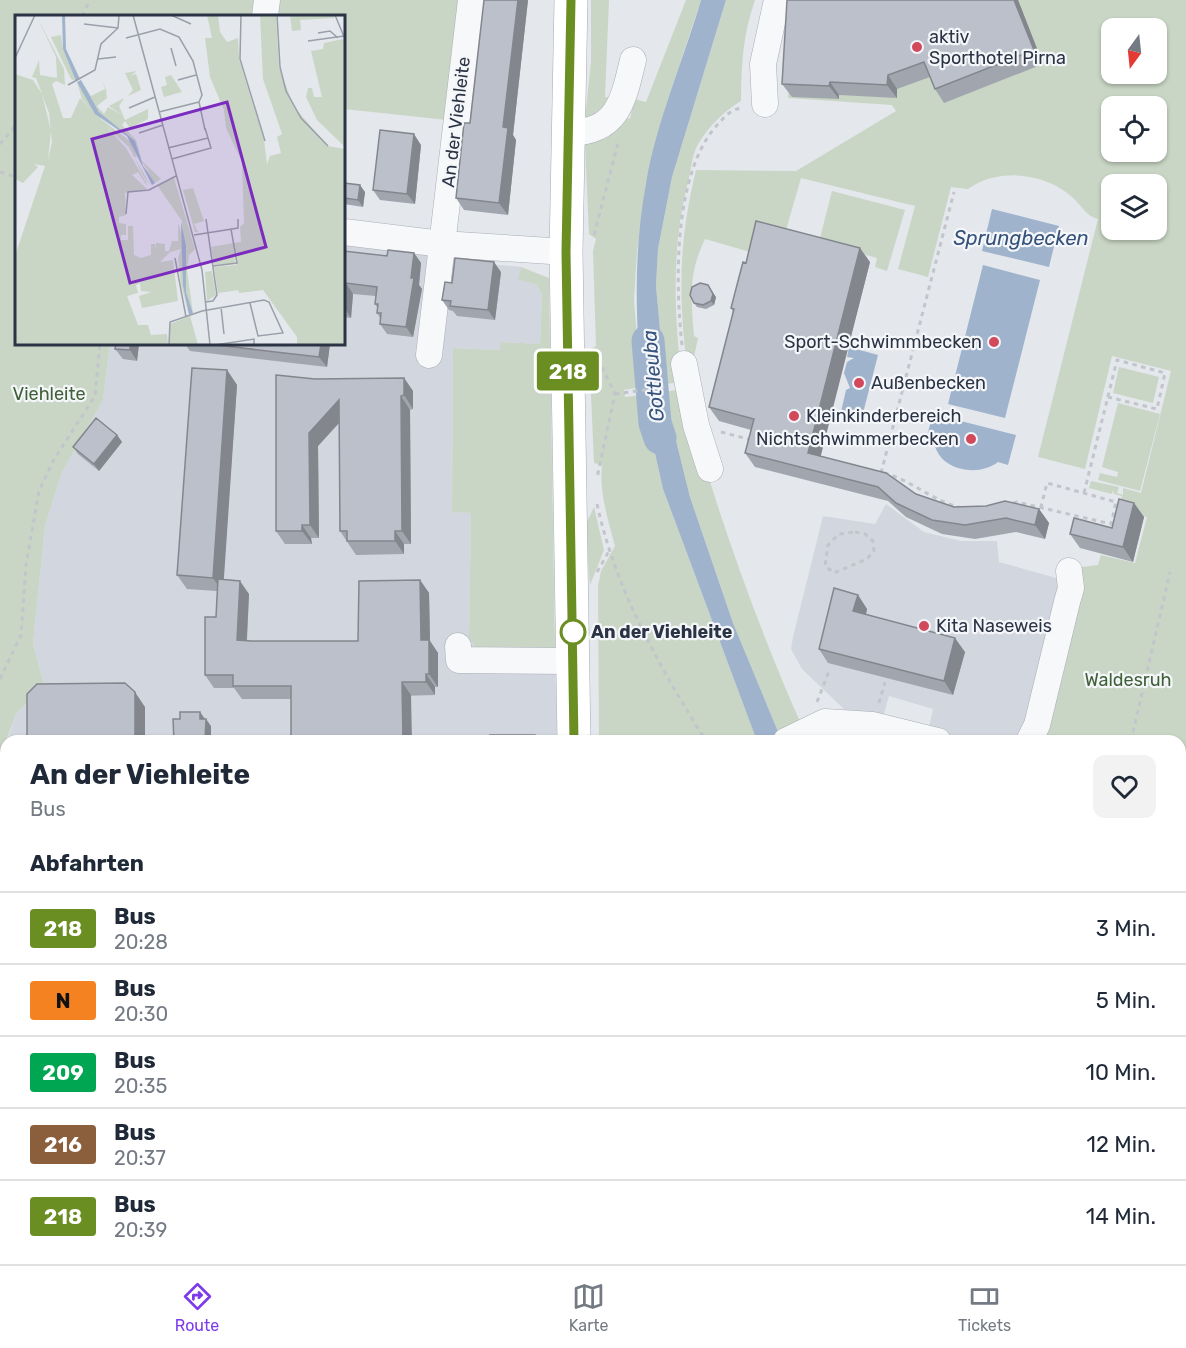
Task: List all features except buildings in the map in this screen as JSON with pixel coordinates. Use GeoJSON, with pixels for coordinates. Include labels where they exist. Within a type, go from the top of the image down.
{"type":"FeatureCollection","features":[{"type":"Feature","properties":{"kind":"main road"},"geometry":{"type":"LineString","coordinates":[[571,0],[568,133],[578,249],[572,661],[574,735]]}},
{"type":"Feature","properties":{"kind":"street"},"geometry":{"type":"LineString","coordinates":[[265,15],[267,0]]}},
{"type":"Feature","properties":{"kind":"street","name":"An der Viehleite"},"geometry":{"type":"LineString","coordinates":[[429,355],[471,0]]}},
{"type":"Feature","properties":{"kind":"street"},"geometry":{"type":"LineString","coordinates":[[765,104],[763,64],[777,0]]}},
{"type":"Feature","properties":{"kind":"street"},"geometry":{"type":"LineString","coordinates":[[568,133],[598,129],[617,112],[627,87],[633,60]]}},
{"type":"Feature","properties":{"kind":"street"},"geometry":{"type":"LineString","coordinates":[[345,232],[442,244],[578,249]]}},
{"type":"Feature","properties":{"kind":"street"},"geometry":{"type":"LineString","coordinates":[[684,364],[696,425],[710,469]]}},
{"type":"Feature","properties":{"kind":"street"},"geometry":{"type":"LineString","coordinates":[[1032,735],[1037,725],[1071,588],[1069,571]]}},
{"type":"Feature","properties":{"kind":"street"},"geometry":{"type":"LineString","coordinates":[[458,646],[459,660],[572,661]]}},
{"type":"Feature","properties":{"kind":"street"},"geometry":{"type":"LineString","coordinates":[[797,735],[821,712],[914,735]]}},
{"type":"Feature","properties":{"kind":"path"},"geometry":{"type":"LineString","coordinates":[[82,15],[90,0]]}},
{"type":"Feature","properties":{"kind":"path"},"geometry":{"type":"LineString","coordinates":[[684,364],[677,277],[683,213],[699,152],[712,130],[729,112],[765,104]]}},
{"type":"Feature","properties":{"kind":"path"},"geometry":{"type":"LineString","coordinates":[[0,144],[15,126]]}},
{"type":"Feature","properties":{"kind":"path"},"geometry":{"type":"LineString","coordinates":[[578,249],[620,138]]}},
{"type":"Feature","properties":{"kind":"path"},"geometry":{"type":"LineString","coordinates":[[0,172],[15,177]]}},
{"type":"Feature","properties":{"kind":"path"},"geometry":{"type":"LineString","coordinates":[[882,473],[954,192]]}},
{"type":"Feature","properties":{"kind":"path"},"geometry":{"type":"LineString","coordinates":[[0,679],[21,635],[26,566],[39,491],[53,460],[95,396],[100,345]]}},
{"type":"Feature","properties":{"kind":"path"},"geometry":{"type":"LineString","coordinates":[[593,350],[615,394],[596,481]]}},
{"type":"Feature","properties":{"kind":"path"},"geometry":{"type":"LineString","coordinates":[[1084,493],[1117,360],[1165,373],[1157,409],[1108,397]]}},
{"type":"Feature","properties":{"kind":"path"},"geometry":{"type":"LineString","coordinates":[[615,394],[671,386]]}},
{"type":"Feature","properties":{"kind":"path"},"geometry":{"type":"LineString","coordinates":[[696,425],[762,442]]}},
{"type":"Feature","properties":{"kind":"path"},"geometry":{"type":"LineString","coordinates":[[870,470],[904,478],[930,496],[967,509]]}},
{"type":"Feature","properties":{"kind":"path"},"geometry":{"type":"LineString","coordinates":[[1004,506],[1017,502],[1111,524],[1116,502],[1047,483],[1041,507]]}},
{"type":"Feature","properties":{"kind":"path"},"geometry":{"type":"LineString","coordinates":[[596,497],[609,551],[640,629],[702,735]]}},
{"type":"Feature","properties":{"kind":"path"},"geometry":{"type":"LineString","coordinates":[[855,532],[865,534],[873,541],[874,550],[867,559],[834,573],[825,566],[828,544],[839,534],[855,532]]}},
{"type":"Feature","properties":{"kind":"path"},"geometry":{"type":"LineString","coordinates":[[1132,735],[1170,572]]}},
{"type":"Feature","properties":{"kind":"path"},"geometry":{"type":"LineString","coordinates":[[821,712],[829,671]]}},
{"type":"Feature","properties":{"kind":"shaded area"},"geometry":{"type":"Polygon","coordinates":[[[345,242],[427,253],[428,258],[521,267],[519,280],[536,284],[542,294],[540,344],[501,342],[501,350],[453,348],[452,512],[471,513],[469,637],[555,649],[557,735],[9,735],[16,714],[44,685],[33,643],[45,526],[62,472],[103,400],[110,345],[345,345],[345,242]]]}},
{"type":"Feature","properties":{"kind":"shaded area","name":"Kita Naseweis"},"geometry":{"type":"Polygon","coordinates":[[[886,504],[924,532],[961,541],[997,541],[999,562],[1063,580],[1032,720],[1021,735],[943,735],[928,732],[933,709],[889,696],[882,721],[845,710],[802,669],[791,649],[823,516],[875,524],[886,504]]]}},
{"type":"Feature","properties":{"kind":"green space","name":"Viehleite"},"geometry":{"type":"Polygon","coordinates":[[[0,0],[261,0],[259,15],[15,15],[15,345],[110,345],[103,400],[62,472],[45,526],[33,643],[44,685],[16,714],[8,735],[0,735],[0,0]]]}},
{"type":"Feature","properties":{"kind":"green space"},"geometry":{"type":"Polygon","coordinates":[[[273,0],[461,0],[447,120],[345,109],[345,15],[271,15],[273,0]]]}},
{"type":"Feature","properties":{"kind":"green space"},"geometry":{"type":"Polygon","coordinates":[[[591,0],[609,0],[605,97],[616,98],[608,114],[585,118],[591,62],[591,0]]]}},
{"type":"Feature","properties":{"kind":"green space"},"geometry":{"type":"Polygon","coordinates":[[[686,0],[701,0],[666,105],[646,182],[637,252],[634,300],[641,387],[624,390],[625,397],[642,395],[663,489],[755,735],[599,735],[598,586],[601,571],[615,546],[603,496],[602,465],[594,463],[589,350],[596,346],[593,251],[596,239],[589,234],[585,146],[586,140],[621,117],[630,119],[634,99],[646,102],[686,0]]]}},
{"type":"Feature","properties":{"kind":"green space"},"geometry":{"type":"Polygon","coordinates":[[[726,0],[755,0],[744,50],[741,101],[711,126],[701,139],[694,154],[683,207],[677,257],[677,331],[682,382],[665,384],[656,286],[658,249],[672,177],[726,0]]]}},
{"type":"Feature","properties":{"kind":"green space","name":"Waldesruh"},"geometry":{"type":"Polygon","coordinates":[[[796,0],[1186,0],[1186,735],[1037,735],[1074,568],[1098,565],[1101,555],[1135,563],[1147,517],[1127,511],[1118,513],[1122,496],[1114,494],[1113,490],[1112,494],[1089,488],[1091,481],[1119,487],[1117,493],[1123,495],[1123,488],[1141,493],[1171,371],[1112,356],[1085,469],[1038,457],[1098,219],[1084,210],[1075,199],[1047,182],[1020,176],[993,178],[968,189],[951,187],[928,277],[898,269],[915,206],[801,178],[786,230],[757,254],[705,239],[696,264],[692,286],[694,336],[698,338],[692,366],[687,365],[681,291],[683,244],[696,170],[796,171],[896,111],[892,105],[788,98],[796,0]]]}},
{"type":"Feature","properties":{"kind":"green space"},"geometry":{"type":"Polygon","coordinates":[[[832,191],[905,210],[887,271],[875,267],[877,258],[819,242],[832,191]]]}},
{"type":"Feature","properties":{"kind":"green space"},"geometry":{"type":"Polygon","coordinates":[[[521,267],[549,278],[555,649],[497,651],[475,647],[469,637],[471,513],[452,512],[453,348],[500,350],[501,342],[540,344],[542,294],[536,284],[518,280],[521,267]]]}},
{"type":"Feature","properties":{"kind":"green space"},"geometry":{"type":"Polygon","coordinates":[[[1119,367],[1159,377],[1153,403],[1113,393],[1119,367]]]}},
{"type":"Feature","properties":{"kind":"green space"},"geometry":{"type":"Polygon","coordinates":[[[683,389],[736,559],[801,724],[779,734],[733,623],[690,497],[664,392],[683,389]]]}},
{"type":"Feature","properties":{"kind":"green space"},"geometry":{"type":"Polygon","coordinates":[[[1118,403],[1160,414],[1140,491],[1098,480],[1100,473],[1117,477],[1118,472],[1102,467],[1118,403]]]}},
{"type":"Feature","properties":{"kind":"green space"},"geometry":{"type":"Polygon","coordinates":[[[594,507],[604,550],[590,585],[585,526],[594,507]]]}},
{"type":"Feature","properties":{"kind":"water"},"geometry":{"type":"Polygon","coordinates":[[[701,0],[726,0],[672,177],[658,249],[656,286],[665,384],[641,387],[637,261],[646,183],[657,136],[701,0]]]}},
{"type":"Feature","properties":{"kind":"water","name":"Sprungbecken"},"geometry":{"type":"Polygon","coordinates":[[[992,209],[1059,226],[1049,267],[982,251],[992,209]]]}},
{"type":"Feature","properties":{"kind":"water","name":"Sport-Schwimmbecken"},"geometry":{"type":"Polygon","coordinates":[[[983,265],[1040,280],[1005,418],[948,404],[983,265]]]}},
{"type":"Feature","properties":{"kind":"water","name":"Außenbecken"},"geometry":{"type":"Polygon","coordinates":[[[849,347],[878,355],[862,417],[841,412],[846,390],[850,388],[844,373],[847,362],[854,358],[847,357],[849,347]]]}},
{"type":"Feature","properties":{"kind":"water"},"geometry":{"type":"Polygon","coordinates":[[[664,392],[690,497],[733,623],[779,734],[755,735],[663,489],[642,395],[664,392]]]}},
{"type":"Feature","properties":{"kind":"water","name":"Nichtschwimmerbecken"},"geometry":{"type":"Polygon","coordinates":[[[933,414],[1016,435],[1008,465],[998,462],[990,467],[972,470],[953,466],[945,461],[935,446],[925,443],[933,414]]]}},
{"type":"Feature","properties":{"kind":"waterway","name":"Gottleuba"},"geometry":{"type":"LineString","coordinates":[[648,341],[655,423],[660,438]]}},
{"type":"Feature","properties":{"kind":"bus line","name":"218"},"geometry":{"type":"LineString","coordinates":[[571,0],[566,252],[574,735]]}},
{"type":"Feature","properties":{"kind":"place","name":"aktiv Sporthotel Pirna"},"geometry":{"type":"Point","coordinates":[917,47]}},
{"type":"Feature","properties":{"kind":"place","name":"Sport-Schwimmbecken"},"geometry":{"type":"Point","coordinates":[994,342]}},
{"type":"Feature","properties":{"kind":"place","name":"Außenbecken"},"geometry":{"type":"Point","coordinates":[859,383]}},
{"type":"Feature","properties":{"kind":"place","name":"Kleinkinderbereich"},"geometry":{"type":"Point","coordinates":[794,416]}},
{"type":"Feature","properties":{"kind":"place","name":"Nichtschwimmerbecken"},"geometry":{"type":"Point","coordinates":[971,439]}},
{"type":"Feature","properties":{"kind":"place","name":"Kita Naseweis"},"geometry":{"type":"Point","coordinates":[924,626]}},
{"type":"Feature","properties":{"kind":"place","name":"An der Viehleite"},"geometry":{"type":"Point","coordinates":[573,632]}}]}
